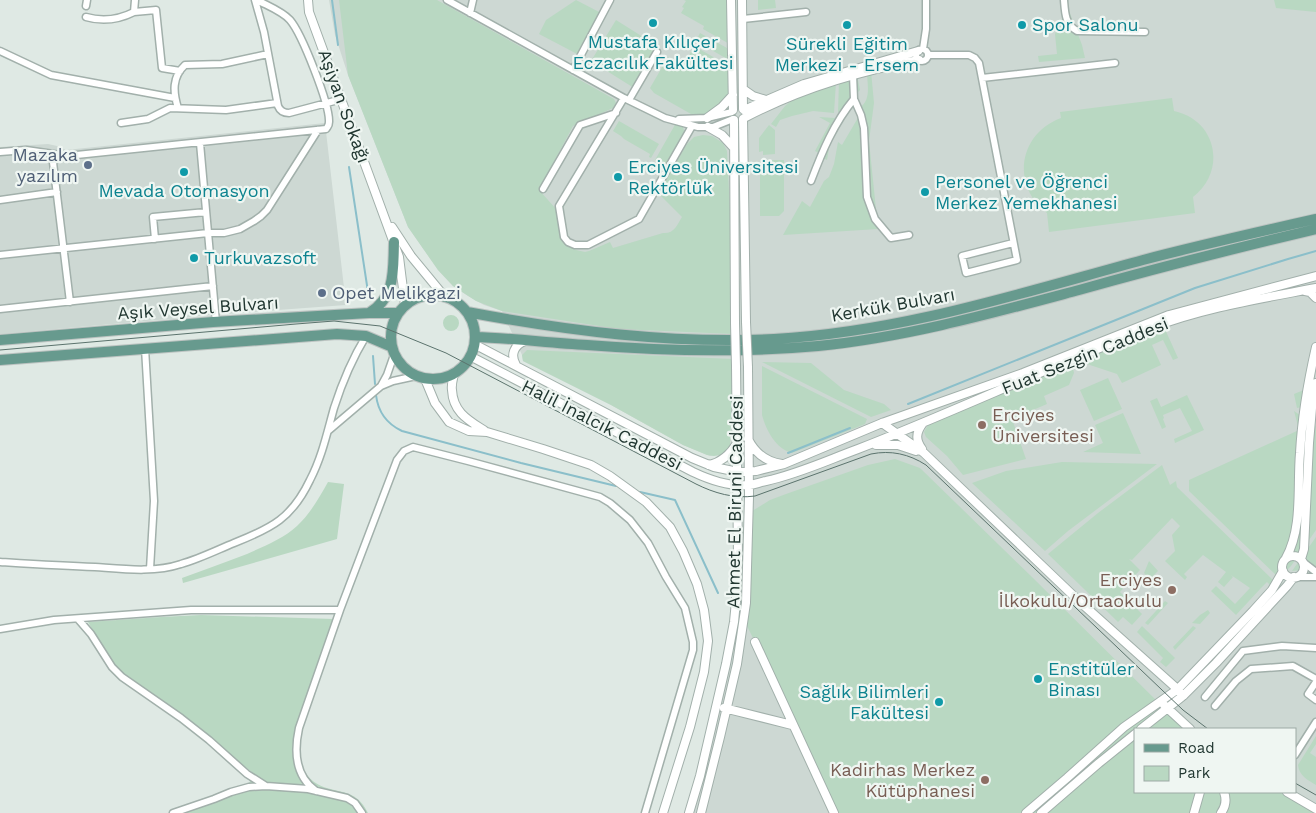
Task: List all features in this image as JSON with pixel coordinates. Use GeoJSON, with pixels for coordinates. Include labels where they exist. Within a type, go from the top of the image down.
{"type":"FeatureCollection","features":[{"type":"Feature","properties":{"kind":"main road","name":"Kerkük Bulvarı"},"geometry":{"type":"LineString","coordinates":[[467,312],[582,331],[663,338],[700,340],[773,339],[824,334],[879,327],[936,316],[1048,288],[1172,253],[1316,219]]}},
{"type":"Feature","properties":{"kind":"main road","name":"Kerkük Bulvarı"},"geometry":{"type":"LineString","coordinates":[[475,340],[499,337],[631,348],[713,351],[785,349],[848,342],[902,334],[957,322],[1316,229]]}},
{"type":"Feature","properties":{"kind":"main road"},"geometry":{"type":"LineString","coordinates":[[369,312],[382,302],[388,292],[393,266],[394,242]]}},
{"type":"Feature","properties":{"kind":"main road"},"geometry":{"type":"LineString","coordinates":[[433,294],[444,296],[458,302],[467,312],[473,324],[475,340],[473,351],[466,364],[454,374],[440,379],[412,374],[400,364],[393,351],[390,337],[392,323],[408,302],[420,296],[433,294]]}},
{"type":"Feature","properties":{"kind":"main road","name":"Aşık Veysel Bulvarı"},"geometry":{"type":"LineString","coordinates":[[0,340],[401,309]]}},
{"type":"Feature","properties":{"kind":"main road","name":"Aşık Veysel Bulvarı"},"geometry":{"type":"LineString","coordinates":[[0,360],[336,334],[366,336],[393,351]]}},
{"type":"Feature","properties":{"kind":"street"},"geometry":{"type":"LineString","coordinates":[[134,12],[135,0]]}},
{"type":"Feature","properties":{"kind":"street"},"geometry":{"type":"LineString","coordinates":[[256,0],[277,103],[281,111],[287,113],[342,99]]}},
{"type":"Feature","properties":{"kind":"street"},"geometry":{"type":"LineString","coordinates":[[0,152],[26,150],[67,156],[326,129],[329,124],[326,103],[294,25],[284,14],[256,0]]}},
{"type":"Feature","properties":{"kind":"street","name":"Aşiyan Sokağı"},"geometry":{"type":"LineString","coordinates":[[308,0],[309,12],[399,257],[401,309]]}},
{"type":"Feature","properties":{"kind":"street"},"geometry":{"type":"LineString","coordinates":[[448,0],[573,70],[665,118],[692,126],[708,127],[720,125],[733,115],[738,107],[744,114]]}},
{"type":"Feature","properties":{"kind":"street"},"geometry":{"type":"LineString","coordinates":[[470,13],[473,0]]}},
{"type":"Feature","properties":{"kind":"street"},"geometry":{"type":"LineString","coordinates":[[573,70],[610,0]]}},
{"type":"Feature","properties":{"kind":"street"},"geometry":{"type":"LineString","coordinates":[[731,0],[734,148]]}},
{"type":"Feature","properties":{"kind":"street"},"geometry":{"type":"LineString","coordinates":[[742,0],[744,114]]}},
{"type":"Feature","properties":{"kind":"street"},"geometry":{"type":"LineString","coordinates":[[919,60],[916,56],[920,50],[926,28],[926,0]]}},
{"type":"Feature","properties":{"kind":"street"},"geometry":{"type":"LineString","coordinates":[[1064,0],[1068,23],[1077,31],[1145,32]]}},
{"type":"Feature","properties":{"kind":"street"},"geometry":{"type":"LineString","coordinates":[[86,17],[108,20],[134,12],[156,10],[162,68],[180,71]]}},
{"type":"Feature","properties":{"kind":"street"},"geometry":{"type":"LineString","coordinates":[[743,19],[806,12]]}},
{"type":"Feature","properties":{"kind":"street"},"geometry":{"type":"LineString","coordinates":[[733,115],[739,122],[744,114],[766,100],[820,79],[920,50],[926,51],[928,55]]}},
{"type":"Feature","properties":{"kind":"street"},"geometry":{"type":"LineString","coordinates":[[0,51],[51,74],[175,98]]}},
{"type":"Feature","properties":{"kind":"street"},"geometry":{"type":"LineString","coordinates":[[657,52],[616,113],[559,206],[564,237],[568,242],[572,245],[588,245],[639,219],[692,126]]}},
{"type":"Feature","properties":{"kind":"street"},"geometry":{"type":"LineString","coordinates":[[178,108],[174,83],[185,65],[222,64],[268,54]]}},
{"type":"Feature","properties":{"kind":"street"},"geometry":{"type":"LineString","coordinates":[[744,114],[802,91],[880,68],[925,60],[928,55]]}},
{"type":"Feature","properties":{"kind":"street"},"geometry":{"type":"LineString","coordinates":[[928,55],[969,55],[975,58],[978,63],[1017,260],[966,273],[962,256],[1013,243]]}},
{"type":"Feature","properties":{"kind":"street"},"geometry":{"type":"LineString","coordinates":[[982,78],[1115,63]]}},
{"type":"Feature","properties":{"kind":"street"},"geometry":{"type":"LineString","coordinates":[[853,75],[854,99],[864,128],[866,189],[871,211],[880,226],[891,238],[909,235]]}},
{"type":"Feature","properties":{"kind":"street"},"geometry":{"type":"LineString","coordinates":[[743,90],[753,96],[766,100]]}},
{"type":"Feature","properties":{"kind":"street"},"geometry":{"type":"LineString","coordinates":[[707,118],[722,107],[733,95]]}},
{"type":"Feature","properties":{"kind":"street"},"geometry":{"type":"LineString","coordinates":[[812,181],[834,128],[854,99]]}},
{"type":"Feature","properties":{"kind":"street"},"geometry":{"type":"LineString","coordinates":[[121,123],[148,119],[170,108],[226,110],[277,103]]}},
{"type":"Feature","properties":{"kind":"street"},"geometry":{"type":"LineString","coordinates":[[543,189],[580,125],[616,113]]}},
{"type":"Feature","properties":{"kind":"street","name":"Ahmet El Biruni Caddesi"},"geometry":{"type":"LineString","coordinates":[[701,813],[727,709],[741,641],[746,603],[748,367],[744,114]]}},
{"type":"Feature","properties":{"kind":"street"},"geometry":{"type":"LineString","coordinates":[[665,118],[686,120],[733,115]]}},
{"type":"Feature","properties":{"kind":"street"},"geometry":{"type":"LineString","coordinates":[[708,127],[722,135],[734,148]]}},
{"type":"Feature","properties":{"kind":"street"},"geometry":{"type":"LineString","coordinates":[[0,255],[208,233],[224,233],[240,229],[247,226],[267,210],[318,130]]}},
{"type":"Feature","properties":{"kind":"street"},"geometry":{"type":"LineString","coordinates":[[200,143],[216,322]]}},
{"type":"Feature","properties":{"kind":"street","name":"Ahmet El Biruni Caddesi"},"geometry":{"type":"LineString","coordinates":[[689,813],[700,776],[730,643],[736,601],[738,472],[734,148]]}},
{"type":"Feature","properties":{"kind":"street"},"geometry":{"type":"LineString","coordinates":[[52,154],[70,302]]}},
{"type":"Feature","properties":{"kind":"street"},"geometry":{"type":"LineString","coordinates":[[0,200],[57,192]]}},
{"type":"Feature","properties":{"kind":"street"},"geometry":{"type":"LineString","coordinates":[[155,239],[153,217],[206,212]]}},
{"type":"Feature","properties":{"kind":"street","name":"Aşiyan Sokağı"},"geometry":{"type":"LineString","coordinates":[[384,212],[406,249],[444,296]]}},
{"type":"Feature","properties":{"kind":"street","name":"Fuat Sezgin Caddesi"},"geometry":{"type":"LineString","coordinates":[[748,472],[784,464],[882,423],[1023,373],[1169,315],[1316,276]]}},
{"type":"Feature","properties":{"kind":"street"},"geometry":{"type":"LineString","coordinates":[[0,309],[213,286]]}},
{"type":"Feature","properties":{"kind":"street","name":"Fuat Sezgin Caddesi"},"geometry":{"type":"LineString","coordinates":[[748,485],[787,476],[864,447],[1157,326],[1224,306],[1316,288]]}},
{"type":"Feature","properties":{"kind":"street"},"geometry":{"type":"LineString","coordinates":[[1303,290],[1310,292],[1316,298]]}},
{"type":"Feature","properties":{"kind":"street"},"geometry":{"type":"LineString","coordinates":[[0,562],[150,569],[181,565],[259,534],[280,520],[293,508],[307,487],[319,462],[334,407],[345,378],[366,336]]}},
{"type":"Feature","properties":{"kind":"street","name":"Halil İnalcık Caddesi"},"geometry":{"type":"LineString","coordinates":[[475,340],[516,366],[692,458],[724,470],[748,472]]}},
{"type":"Feature","properties":{"kind":"street"},"geometry":{"type":"LineString","coordinates":[[516,366],[513,357],[514,350],[518,344],[525,340]]}},
{"type":"Feature","properties":{"kind":"street"},"geometry":{"type":"LineString","coordinates":[[1026,813],[1124,727],[1178,689],[1272,590],[1283,571],[1283,564],[1291,550],[1295,529],[1298,502],[1299,454],[1305,402],[1316,347]]}},
{"type":"Feature","properties":{"kind":"street"},"geometry":{"type":"LineString","coordinates":[[145,348],[154,501],[150,569]]}},
{"type":"Feature","properties":{"kind":"street"},"geometry":{"type":"LineString","coordinates":[[381,386],[387,375],[393,351]]}},
{"type":"Feature","properties":{"kind":"street","name":"Halil İnalcık Caddesi"},"geometry":{"type":"LineString","coordinates":[[470,356],[693,472],[718,482],[748,485]]}},
{"type":"Feature","properties":{"kind":"street"},"geometry":{"type":"LineString","coordinates":[[454,374],[452,389],[456,408],[466,420],[487,432]]}},
{"type":"Feature","properties":{"kind":"street"},"geometry":{"type":"LineString","coordinates":[[328,431],[381,386],[393,381],[421,377],[435,403],[449,422],[469,430],[487,432],[591,465],[646,502],[670,527],[697,584],[704,610],[708,641],[704,672],[690,727],[663,813]]}},
{"type":"Feature","properties":{"kind":"street"},"geometry":{"type":"LineString","coordinates":[[1142,728],[1184,695],[1304,569],[1302,561],[1310,424],[1316,383]]}},
{"type":"Feature","properties":{"kind":"street"},"geometry":{"type":"LineString","coordinates":[[923,422],[916,436],[918,444],[932,462]]}},
{"type":"Feature","properties":{"kind":"street"},"geometry":{"type":"LineString","coordinates":[[882,423],[924,453],[1080,602],[1184,695]]}},
{"type":"Feature","properties":{"kind":"street"},"geometry":{"type":"LineString","coordinates":[[748,439],[761,456],[772,462],[784,464]]}},
{"type":"Feature","properties":{"kind":"street"},"geometry":{"type":"LineString","coordinates":[[709,465],[721,461],[737,443]]}},
{"type":"Feature","properties":{"kind":"street"},"geometry":{"type":"LineString","coordinates":[[864,447],[884,444],[898,445],[914,450],[932,462]]}},
{"type":"Feature","properties":{"kind":"street"},"geometry":{"type":"LineString","coordinates":[[316,791],[308,784],[300,771],[296,752],[297,737],[302,719],[340,610],[397,460],[407,449],[413,448],[594,494],[610,503],[630,520],[648,543],[685,608],[693,650],[645,813]]}},
{"type":"Feature","properties":{"kind":"street"},"geometry":{"type":"LineString","coordinates":[[1286,558],[1296,556],[1316,572]]}},
{"type":"Feature","properties":{"kind":"street"},"geometry":{"type":"LineString","coordinates":[[1283,571],[1287,576],[1316,577]]}},
{"type":"Feature","properties":{"kind":"street"},"geometry":{"type":"LineString","coordinates":[[0,629],[39,622],[191,610],[340,610]]}},
{"type":"Feature","properties":{"kind":"street"},"geometry":{"type":"LineString","coordinates":[[78,619],[108,661],[122,676],[181,718],[247,774],[266,786]]}},
{"type":"Feature","properties":{"kind":"street"},"geometry":{"type":"LineString","coordinates":[[755,642],[834,813]]}},
{"type":"Feature","properties":{"kind":"street"},"geometry":{"type":"LineString","coordinates":[[1205,697],[1243,651],[1282,646],[1316,648]]}},
{"type":"Feature","properties":{"kind":"street"},"geometry":{"type":"LineString","coordinates":[[1216,706],[1236,681],[1251,669],[1292,666],[1316,681],[1308,694],[1316,700]]}},
{"type":"Feature","properties":{"kind":"street"},"geometry":{"type":"LineString","coordinates":[[1226,672],[1236,681]]}},
{"type":"Feature","properties":{"kind":"street"},"geometry":{"type":"LineString","coordinates":[[1160,702],[1189,728]]}},
{"type":"Feature","properties":{"kind":"street"},"geometry":{"type":"LineString","coordinates":[[716,706],[792,725]]}},
{"type":"Feature","properties":{"kind":"street"},"geometry":{"type":"LineString","coordinates":[[1296,753],[1316,722]]}},
{"type":"Feature","properties":{"kind":"street"},"geometry":{"type":"LineString","coordinates":[[1041,813],[1134,735]]}},
{"type":"Feature","properties":{"kind":"street"},"geometry":{"type":"LineString","coordinates":[[173,813],[240,789],[266,786],[291,787],[347,798],[355,803],[362,813]]}},
{"type":"Feature","properties":{"kind":"street"},"geometry":{"type":"LineString","coordinates":[[1194,813],[1200,793]]}},
{"type":"Feature","properties":{"kind":"street"},"geometry":{"type":"LineString","coordinates":[[1221,813],[1226,804],[1224,793]]}},
{"type":"Feature","properties":{"kind":"street"},"geometry":{"type":"LineString","coordinates":[[1289,793],[1316,808]]}},
{"type":"Feature","properties":{"kind":"shaded area","name":"Erciyes Üniversitesi"},"geometry":{"type":"Polygon","coordinates":[[[329,0],[1316,0],[1316,813],[687,813],[747,603],[748,563],[745,481],[720,455],[710,456],[683,445],[611,405],[523,361],[502,311],[484,305],[453,286],[438,270],[408,227],[348,75],[335,35],[329,0]]]}},
{"type":"Feature","properties":{"kind":"shaded area"},"geometry":{"type":"Polygon","coordinates":[[[325,123],[346,305],[0,334],[0,147],[48,144],[66,150],[325,123]]]}},
{"type":"Feature","properties":{"kind":"green space"},"geometry":{"type":"Polygon","coordinates":[[[339,0],[437,0],[614,99],[616,103],[613,108],[573,126],[539,190],[557,210],[568,245],[576,250],[585,252],[610,242],[613,248],[673,230],[682,217],[658,193],[687,144],[694,137],[712,136],[723,143],[727,151],[733,269],[733,334],[619,329],[502,311],[476,301],[453,286],[438,270],[408,227],[348,75],[339,0]]]}},
{"type":"Feature","properties":{"kind":"green space"},"geometry":{"type":"Polygon","coordinates":[[[576,0],[603,14],[581,56],[539,34],[546,20],[576,0]]]}},
{"type":"Feature","properties":{"kind":"green space"},"geometry":{"type":"Polygon","coordinates":[[[684,0],[735,0],[735,46],[703,29],[704,26],[681,13],[686,1],[684,0]]]}},
{"type":"Feature","properties":{"kind":"green space"},"geometry":{"type":"Polygon","coordinates":[[[758,0],[775,0],[776,8],[758,10],[758,0]]]}},
{"type":"Feature","properties":{"kind":"green space"},"geometry":{"type":"Polygon","coordinates":[[[1274,0],[1316,0],[1316,12],[1276,8],[1274,0]]]}},
{"type":"Feature","properties":{"kind":"green space"},"geometry":{"type":"Polygon","coordinates":[[[1068,8],[1085,58],[1039,62],[1038,56],[1057,54],[1055,34],[1068,8]]]}},
{"type":"Feature","properties":{"kind":"green space"},"geometry":{"type":"Polygon","coordinates":[[[616,20],[659,47],[634,88],[591,61],[616,20]]]}},
{"type":"Feature","properties":{"kind":"green space"},"geometry":{"type":"Polygon","coordinates":[[[700,33],[736,53],[736,62],[734,63],[696,41],[700,33]]]}},
{"type":"Feature","properties":{"kind":"green space"},"geometry":{"type":"Polygon","coordinates":[[[694,46],[736,70],[736,119],[720,121],[691,114],[654,93],[650,88],[668,57],[684,65],[694,46]]]}},
{"type":"Feature","properties":{"kind":"green space"},"geometry":{"type":"Polygon","coordinates":[[[871,71],[874,103],[869,141],[878,229],[783,235],[802,201],[810,207],[824,181],[829,177],[834,164],[838,142],[842,145],[862,111],[859,108],[866,101],[868,87],[867,72],[871,71]]]}},
{"type":"Feature","properties":{"kind":"green space"},"geometry":{"type":"Polygon","coordinates":[[[857,75],[860,90],[838,113],[839,81],[857,75]]]}},
{"type":"Feature","properties":{"kind":"green space"},"geometry":{"type":"Polygon","coordinates":[[[836,82],[834,113],[813,111],[780,120],[776,127],[771,124],[785,106],[794,99],[836,82]]]}},
{"type":"Feature","properties":{"kind":"green space"},"geometry":{"type":"Polygon","coordinates":[[[1172,98],[1174,111],[1189,116],[1200,125],[1208,135],[1212,148],[1213,161],[1210,174],[1204,186],[1193,197],[1195,213],[1049,232],[1047,213],[1036,202],[1028,189],[1024,175],[1024,161],[1028,148],[1036,136],[1047,126],[1061,118],[1060,112],[1172,98]]]}},
{"type":"Feature","properties":{"kind":"green space"},"geometry":{"type":"Polygon","coordinates":[[[819,117],[835,118],[826,135],[831,137],[827,160],[821,157],[823,155],[815,151],[830,123],[819,117]]]}},
{"type":"Feature","properties":{"kind":"green space"},"geometry":{"type":"Polygon","coordinates":[[[619,121],[659,144],[651,158],[649,157],[650,154],[613,131],[619,121]]]}},
{"type":"Feature","properties":{"kind":"green space"},"geometry":{"type":"Polygon","coordinates":[[[676,123],[683,127],[685,133],[666,166],[655,160],[676,123]]]}},
{"type":"Feature","properties":{"kind":"green space"},"geometry":{"type":"Polygon","coordinates":[[[769,125],[775,130],[775,154],[763,155],[763,151],[759,152],[759,138],[769,125]]]}},
{"type":"Feature","properties":{"kind":"green space"},"geometry":{"type":"Polygon","coordinates":[[[764,160],[784,160],[784,211],[779,216],[760,216],[760,170],[764,165],[764,160]]]}},
{"type":"Feature","properties":{"kind":"green space"},"geometry":{"type":"Polygon","coordinates":[[[448,315],[454,315],[459,320],[457,329],[448,331],[443,326],[443,320],[448,315]]]}},
{"type":"Feature","properties":{"kind":"green space"},"geometry":{"type":"Polygon","coordinates":[[[1164,327],[1178,358],[1173,360],[1163,340],[1152,345],[1161,365],[1122,383],[1117,374],[1078,361],[1164,327]]]}},
{"type":"Feature","properties":{"kind":"green space"},"geometry":{"type":"Polygon","coordinates":[[[527,350],[733,359],[730,445],[726,451],[714,456],[683,445],[611,405],[523,361],[522,355],[527,350]]]}},
{"type":"Feature","properties":{"kind":"green space"},"geometry":{"type":"Polygon","coordinates":[[[762,362],[811,363],[844,390],[884,404],[891,410],[871,417],[762,362]]]}},
{"type":"Feature","properties":{"kind":"green space"},"geometry":{"type":"Polygon","coordinates":[[[1066,365],[1073,368],[1074,373],[1069,385],[1044,396],[1047,404],[1012,419],[1026,459],[963,475],[947,456],[926,437],[924,432],[928,425],[1066,365]]]}},
{"type":"Feature","properties":{"kind":"green space"},"geometry":{"type":"Polygon","coordinates":[[[762,366],[867,419],[865,424],[792,453],[786,451],[772,438],[762,415],[762,366]]]}},
{"type":"Feature","properties":{"kind":"green space"},"geometry":{"type":"Polygon","coordinates":[[[1108,378],[1122,409],[1094,421],[1080,390],[1108,378]]]}},
{"type":"Feature","properties":{"kind":"green space"},"geometry":{"type":"Polygon","coordinates":[[[1316,385],[1316,404],[1297,408],[1294,394],[1316,385]]]}},
{"type":"Feature","properties":{"kind":"green space"},"geometry":{"type":"Polygon","coordinates":[[[1187,395],[1204,430],[1175,443],[1174,439],[1192,431],[1180,408],[1163,415],[1166,427],[1162,429],[1150,401],[1157,398],[1161,407],[1187,395]]]}},
{"type":"Feature","properties":{"kind":"green space"},"geometry":{"type":"Polygon","coordinates":[[[1294,411],[1316,426],[1316,530],[1291,566],[1279,578],[1189,491],[1189,480],[1299,430],[1294,411]]]}},
{"type":"Feature","properties":{"kind":"green space"},"geometry":{"type":"Polygon","coordinates":[[[1123,413],[1141,454],[1083,452],[1103,443],[1095,425],[1123,413]]]}},
{"type":"Feature","properties":{"kind":"green space"},"geometry":{"type":"Polygon","coordinates":[[[895,459],[920,468],[1169,713],[1187,728],[1134,728],[1134,793],[1288,793],[1316,809],[1316,813],[834,813],[744,620],[749,513],[770,500],[868,465],[895,459]]]}},
{"type":"Feature","properties":{"kind":"green space"},"geometry":{"type":"Polygon","coordinates":[[[1062,462],[1157,464],[1068,531],[1045,551],[972,483],[1006,471],[1062,462]]]}},
{"type":"Feature","properties":{"kind":"green space"},"geometry":{"type":"Polygon","coordinates":[[[1162,465],[1170,485],[1176,481],[1177,487],[1275,582],[1271,586],[1267,582],[1236,615],[1211,591],[1216,586],[1235,604],[1250,588],[1231,575],[1233,577],[1224,587],[1218,582],[1226,572],[1203,555],[1184,574],[1187,577],[1185,580],[1165,561],[1175,551],[1172,535],[1180,526],[1172,518],[1132,560],[1129,559],[1140,570],[1120,592],[1142,614],[1132,625],[1123,617],[1118,622],[1048,554],[1098,513],[1162,465]]]}},
{"type":"Feature","properties":{"kind":"green space"},"geometry":{"type":"Polygon","coordinates":[[[328,482],[344,484],[337,539],[183,583],[182,578],[247,554],[286,535],[306,516],[328,482]]]}},
{"type":"Feature","properties":{"kind":"green space"},"geometry":{"type":"Polygon","coordinates":[[[1316,537],[1316,568],[1292,571],[1316,537]]]}},
{"type":"Feature","properties":{"kind":"green space"},"geometry":{"type":"Polygon","coordinates":[[[1149,561],[1158,571],[1150,579],[1144,573],[1149,561]]]}},
{"type":"Feature","properties":{"kind":"green space"},"geometry":{"type":"Polygon","coordinates":[[[1165,601],[1168,603],[1148,625],[1145,623],[1165,601]]]}},
{"type":"Feature","properties":{"kind":"green space"},"geometry":{"type":"Polygon","coordinates":[[[1208,610],[1210,613],[1200,624],[1192,623],[1200,615],[1208,610]]]}},
{"type":"Feature","properties":{"kind":"green space"},"geometry":{"type":"Polygon","coordinates":[[[201,615],[334,619],[295,733],[293,759],[298,774],[305,772],[320,786],[354,797],[362,803],[368,813],[168,813],[248,785],[250,781],[248,778],[253,773],[126,677],[112,661],[88,622],[201,615]]]}},
{"type":"Feature","properties":{"kind":"green space"},"geometry":{"type":"Polygon","coordinates":[[[1142,626],[1175,658],[1166,667],[1160,662],[1163,658],[1137,632],[1142,626]]]}},
{"type":"Feature","properties":{"kind":"green space"},"geometry":{"type":"Polygon","coordinates":[[[1193,626],[1196,628],[1175,650],[1173,647],[1193,626]]]}},
{"type":"Feature","properties":{"kind":"green space"},"geometry":{"type":"Polygon","coordinates":[[[1316,736],[1316,744],[1310,753],[1316,757],[1316,785],[1302,775],[1298,765],[1316,736]]]}},
{"type":"Feature","properties":{"kind":"waterway"},"geometry":{"type":"LineString","coordinates":[[332,0],[338,45]]}},
{"type":"Feature","properties":{"kind":"waterway"},"geometry":{"type":"LineString","coordinates":[[349,167],[368,292]]}},
{"type":"Feature","properties":{"kind":"waterway"},"geometry":{"type":"LineString","coordinates":[[908,404],[1195,288],[1316,251]]}},
{"type":"Feature","properties":{"kind":"waterway"},"geometry":{"type":"LineString","coordinates":[[373,356],[375,384]]}},
{"type":"Feature","properties":{"kind":"waterway"},"geometry":{"type":"LineString","coordinates":[[376,395],[384,417],[402,431],[616,486]]}},
{"type":"Feature","properties":{"kind":"waterway"},"geometry":{"type":"LineString","coordinates":[[788,453],[850,428]]}},
{"type":"Feature","properties":{"kind":"waterway"},"geometry":{"type":"LineString","coordinates":[[640,492],[675,500],[718,593]]}},
{"type":"Feature","properties":{"kind":"tram line"},"geometry":{"type":"LineString","coordinates":[[0,350],[334,321],[380,326],[446,353],[696,484],[724,494],[739,497],[755,496],[871,454],[886,452],[913,458],[926,465],[1183,710],[1207,728]]}},
{"type":"Feature","properties":{"kind":"tram line"},"geometry":{"type":"LineString","coordinates":[[1296,784],[1316,795]]}},
{"type":"Feature","properties":{"kind":"place","name":"Mustafa Kılıçer Eczacılık Fakültesi"},"geometry":{"type":"Point","coordinates":[653,23]}},
{"type":"Feature","properties":{"kind":"place","name":"Sürekli Eğitim Merkezi - Ersem"},"geometry":{"type":"Point","coordinates":[847,25]}},
{"type":"Feature","properties":{"kind":"place","name":"Spor Salonu"},"geometry":{"type":"Point","coordinates":[1022,25]}},
{"type":"Feature","properties":{"kind":"place","name":"Mazaka yazılım"},"geometry":{"type":"Point","coordinates":[88,165]}},
{"type":"Feature","properties":{"kind":"place","name":"Mevada Otomasyon"},"geometry":{"type":"Point","coordinates":[184,172]}},
{"type":"Feature","properties":{"kind":"place","name":"Erciyes Üniversitesi Rektörlük"},"geometry":{"type":"Point","coordinates":[618,177]}},
{"type":"Feature","properties":{"kind":"place","name":"Personel ve Öğrenci Merkez Yemekhanesi"},"geometry":{"type":"Point","coordinates":[925,192]}},
{"type":"Feature","properties":{"kind":"place","name":"Turkuvazsoft"},"geometry":{"type":"Point","coordinates":[194,258]}},
{"type":"Feature","properties":{"kind":"place","name":"Opet Melikgazi"},"geometry":{"type":"Point","coordinates":[322,293]}},
{"type":"Feature","properties":{"kind":"place","name":"Erciyes Üniversitesi"},"geometry":{"type":"Point","coordinates":[982,425]}},
{"type":"Feature","properties":{"kind":"place","name":"Erciyes İlkokulu/Ortaokulu"},"geometry":{"type":"Point","coordinates":[1172,590]}},
{"type":"Feature","properties":{"kind":"place","name":"Enstitüler Binası"},"geometry":{"type":"Point","coordinates":[1038,679]}},
{"type":"Feature","properties":{"kind":"place","name":"Sağlık Bilimleri Fakültesi"},"geometry":{"type":"Point","coordinates":[939,702]}},
{"type":"Feature","properties":{"kind":"place","name":"Kadirhas Merkez Kütüphanesi"},"geometry":{"type":"Point","coordinates":[985,780]}}]}
